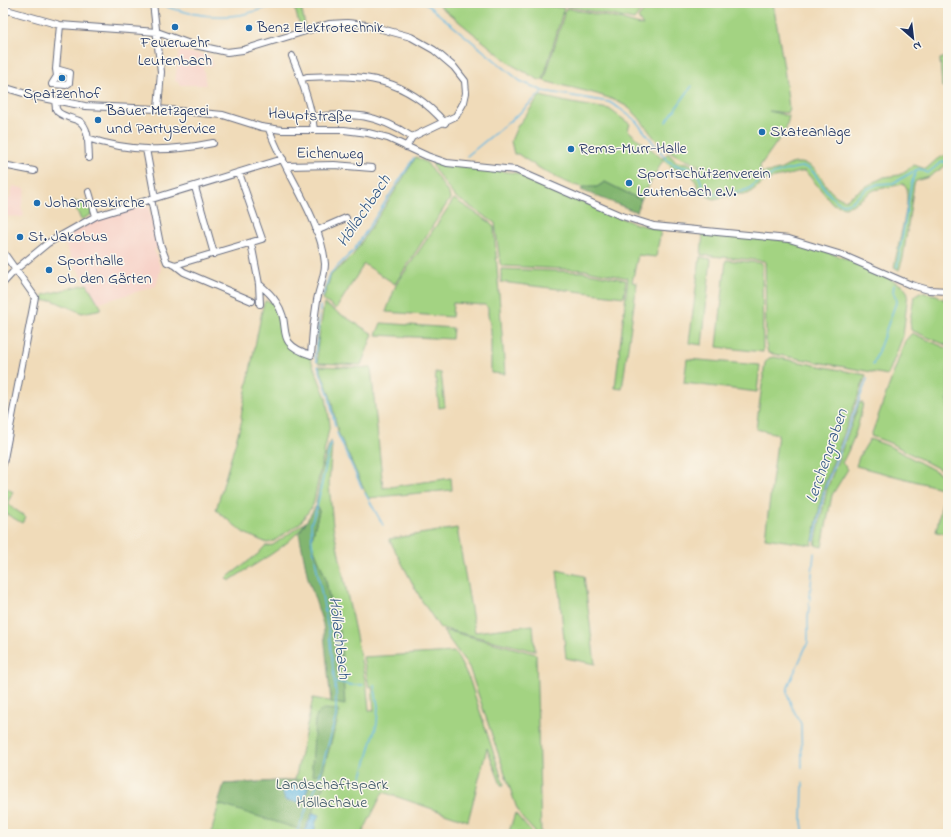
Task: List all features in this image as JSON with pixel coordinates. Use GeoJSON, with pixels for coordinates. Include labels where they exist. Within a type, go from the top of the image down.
{"type":"FeatureCollection","features":[{"type":"Feature","properties":{"kind":"street"},"geometry":{"type":"LineString","coordinates":[[154,6],[160,72],[158,109]]}},
{"type":"Feature","properties":{"kind":"street"},"geometry":{"type":"LineString","coordinates":[[3,8],[60,25],[157,32],[210,49],[234,52],[329,24],[348,23],[391,30],[411,37],[434,50],[454,67],[465,81],[466,93],[461,109],[456,116],[445,123],[412,137],[406,147]]}},
{"type":"Feature","properties":{"kind":"street"},"geometry":{"type":"LineString","coordinates":[[56,69],[60,25]]}},
{"type":"Feature","properties":{"kind":"street"},"geometry":{"type":"LineString","coordinates":[[292,56],[301,79],[312,117],[314,130]]}},
{"type":"Feature","properties":{"kind":"street"},"geometry":{"type":"LineString","coordinates":[[301,79],[307,77],[349,75],[388,83],[425,104],[445,123]]}},
{"type":"Feature","properties":{"kind":"street","name":"Hauptstraße"},"geometry":{"type":"LineString","coordinates":[[3,86],[55,100],[94,106],[158,109],[223,115],[270,129],[364,132],[388,138],[427,156],[447,162],[516,170],[605,209],[632,219],[666,228],[749,234],[796,240],[842,254],[911,285],[928,290],[948,291]]}},
{"type":"Feature","properties":{"kind":"street"},"geometry":{"type":"LineString","coordinates":[[55,100],[58,112],[81,122],[87,138],[88,158]]}},
{"type":"Feature","properties":{"kind":"street"},"geometry":{"type":"LineString","coordinates":[[312,117],[358,114],[370,116],[400,129],[412,137]]}},
{"type":"Feature","properties":{"kind":"street"},"geometry":{"type":"LineString","coordinates":[[259,284],[276,302],[284,318],[287,342],[294,348],[311,354],[315,309],[324,270],[322,251],[316,231],[270,129]]}},
{"type":"Feature","properties":{"kind":"street"},"geometry":{"type":"LineString","coordinates":[[87,138],[104,144],[146,149],[180,149],[213,143]]}},
{"type":"Feature","properties":{"kind":"street"},"geometry":{"type":"LineString","coordinates":[[146,149],[160,244],[172,265],[184,272],[252,301]]}},
{"type":"Feature","properties":{"kind":"street"},"geometry":{"type":"LineString","coordinates":[[3,284],[15,270],[48,243],[96,216],[283,159]]}},
{"type":"Feature","properties":{"kind":"street"},"geometry":{"type":"LineString","coordinates":[[3,165],[34,171]]}},
{"type":"Feature","properties":{"kind":"street","name":"Eichenweg"},"geometry":{"type":"LineString","coordinates":[[286,166],[334,165],[372,168]]}},
{"type":"Feature","properties":{"kind":"street"},"geometry":{"type":"LineString","coordinates":[[172,265],[262,239],[239,173]]}},
{"type":"Feature","properties":{"kind":"street"},"geometry":{"type":"LineString","coordinates":[[195,187],[214,254]]}},
{"type":"Feature","properties":{"kind":"street"},"geometry":{"type":"LineString","coordinates":[[89,192],[96,216]]}},
{"type":"Feature","properties":{"kind":"street"},"geometry":{"type":"LineString","coordinates":[[316,231],[346,218]]}},
{"type":"Feature","properties":{"kind":"street"},"geometry":{"type":"LineString","coordinates":[[251,243],[259,284],[260,304]]}},
{"type":"Feature","properties":{"kind":"street"},"geometry":{"type":"LineString","coordinates":[[3,252],[35,297],[3,464]]}},
{"type":"Feature","properties":{"kind":"shaded area"},"geometry":{"type":"Polygon","coordinates":[[[179,51],[211,56],[213,66],[203,66],[206,85],[179,85],[179,82],[175,81],[179,51]]]}},
{"type":"Feature","properties":{"kind":"shaded area"},"geometry":{"type":"Polygon","coordinates":[[[13,186],[26,189],[21,208],[24,213],[23,217],[3,216],[3,197],[10,198],[13,186]]]}},
{"type":"Feature","properties":{"kind":"shaded area"},"geometry":{"type":"Polygon","coordinates":[[[148,204],[159,248],[154,249],[161,269],[156,286],[99,303],[74,264],[62,238],[97,219],[148,204]]]}},
{"type":"Feature","properties":{"kind":"green space"},"geometry":{"type":"Polygon","coordinates":[[[436,3],[534,3],[564,8],[543,80],[539,80],[512,65],[436,3]]]}},
{"type":"Feature","properties":{"kind":"green space"},"geometry":{"type":"Polygon","coordinates":[[[552,3],[647,3],[634,20],[552,3]]]}},
{"type":"Feature","properties":{"kind":"green space"},"geometry":{"type":"Polygon","coordinates":[[[650,3],[773,3],[789,108],[787,113],[769,111],[789,116],[786,129],[760,166],[761,173],[777,171],[794,163],[806,164],[817,172],[830,191],[845,200],[884,177],[899,175],[914,165],[926,169],[937,159],[946,155],[948,156],[948,164],[929,177],[916,181],[914,184],[903,258],[899,270],[894,267],[907,206],[907,188],[903,184],[874,190],[852,205],[845,207],[833,204],[805,171],[766,180],[748,194],[735,194],[714,199],[707,196],[700,190],[688,170],[674,169],[663,160],[641,200],[605,182],[597,187],[589,188],[568,183],[534,165],[518,154],[514,154],[511,141],[517,127],[540,96],[609,109],[630,124],[628,130],[662,159],[668,153],[676,162],[688,163],[698,168],[699,165],[673,153],[659,143],[636,114],[626,106],[597,94],[544,81],[566,8],[619,19],[643,26],[638,18],[650,3]]]}},
{"type":"Feature","properties":{"kind":"green space"},"geometry":{"type":"Polygon","coordinates":[[[301,7],[305,25],[300,27],[295,9],[301,7]]]}},
{"type":"Feature","properties":{"kind":"green space"},"geometry":{"type":"Polygon","coordinates":[[[948,56],[948,86],[942,87],[940,59],[948,56]]]}},
{"type":"Feature","properties":{"kind":"green space"},"geometry":{"type":"Polygon","coordinates":[[[416,157],[427,163],[449,194],[450,199],[395,284],[364,264],[336,309],[323,300],[331,275],[353,255],[416,157]]]}},
{"type":"Feature","properties":{"kind":"green space"},"geometry":{"type":"Polygon","coordinates":[[[432,162],[516,173],[633,223],[661,230],[656,257],[638,255],[632,282],[637,283],[622,389],[615,388],[628,278],[585,270],[502,266],[500,263],[495,223],[454,196],[435,170],[432,162]]]}},
{"type":"Feature","properties":{"kind":"green space"},"geometry":{"type":"Polygon","coordinates":[[[605,182],[641,200],[637,212],[581,190],[583,187],[597,187],[605,182]]]}},
{"type":"Feature","properties":{"kind":"green space"},"geometry":{"type":"Polygon","coordinates":[[[454,199],[491,223],[494,227],[505,374],[491,373],[491,330],[488,308],[485,305],[453,303],[452,317],[386,312],[396,285],[454,199]]]}},
{"type":"Feature","properties":{"kind":"green space"},"geometry":{"type":"Polygon","coordinates":[[[73,201],[80,203],[89,202],[92,214],[81,220],[73,201]]]}},
{"type":"Feature","properties":{"kind":"green space"},"geometry":{"type":"Polygon","coordinates":[[[703,233],[767,238],[804,245],[855,262],[903,286],[908,293],[903,336],[888,375],[768,353],[766,344],[765,261],[701,255],[703,233]]]}},
{"type":"Feature","properties":{"kind":"green space"},"geometry":{"type":"Polygon","coordinates":[[[700,257],[711,259],[702,345],[689,343],[700,257]]]}},
{"type":"Feature","properties":{"kind":"green space"},"geometry":{"type":"Polygon","coordinates":[[[726,260],[762,263],[763,352],[717,347],[726,260]]]}},
{"type":"Feature","properties":{"kind":"green space"},"geometry":{"type":"Polygon","coordinates":[[[501,269],[583,272],[626,280],[624,297],[501,282],[501,269]]]}},
{"type":"Feature","properties":{"kind":"green space"},"geometry":{"type":"Polygon","coordinates":[[[87,284],[102,309],[82,313],[52,300],[44,301],[43,295],[87,284]]]}},
{"type":"Feature","properties":{"kind":"green space"},"geometry":{"type":"Polygon","coordinates":[[[920,292],[937,295],[944,300],[945,295],[948,295],[948,346],[911,330],[910,321],[914,296],[920,292]]]}},
{"type":"Feature","properties":{"kind":"green space"},"geometry":{"type":"Polygon","coordinates":[[[265,301],[275,302],[284,330],[286,343],[310,357],[326,398],[330,424],[313,505],[300,523],[274,541],[267,543],[244,533],[216,510],[242,420],[241,416],[265,301]]]}},
{"type":"Feature","properties":{"kind":"green space"},"geometry":{"type":"Polygon","coordinates":[[[324,304],[373,334],[361,365],[318,363],[317,349],[324,304]]]}},
{"type":"Feature","properties":{"kind":"green space"},"geometry":{"type":"Polygon","coordinates":[[[381,323],[453,328],[452,339],[376,335],[381,323]]]}},
{"type":"Feature","properties":{"kind":"green space"},"geometry":{"type":"Polygon","coordinates":[[[912,333],[948,349],[948,462],[945,472],[890,443],[871,436],[905,341],[912,333]]]}},
{"type":"Feature","properties":{"kind":"green space"},"geometry":{"type":"Polygon","coordinates":[[[774,357],[866,375],[824,486],[812,545],[765,538],[778,434],[756,429],[765,363],[769,358],[774,357]]]}},
{"type":"Feature","properties":{"kind":"green space"},"geometry":{"type":"Polygon","coordinates":[[[687,359],[760,365],[757,392],[684,383],[687,359]]]}},
{"type":"Feature","properties":{"kind":"green space"},"geometry":{"type":"Polygon","coordinates":[[[319,366],[371,368],[383,488],[451,478],[452,490],[368,498],[338,432],[330,395],[319,366]]]}},
{"type":"Feature","properties":{"kind":"green space"},"geometry":{"type":"Polygon","coordinates":[[[435,372],[441,373],[445,407],[439,408],[435,372]]]}},
{"type":"Feature","properties":{"kind":"green space"},"geometry":{"type":"Polygon","coordinates":[[[860,402],[863,403],[857,426],[842,463],[848,469],[832,495],[822,547],[815,545],[827,489],[860,402]]]}},
{"type":"Feature","properties":{"kind":"green space"},"geometry":{"type":"Polygon","coordinates":[[[870,439],[889,446],[943,475],[941,488],[856,466],[859,457],[870,439]]]}},
{"type":"Feature","properties":{"kind":"green space","name":"Landschaftspark Höllachaue"},"geometry":{"type":"Polygon","coordinates":[[[330,441],[332,444],[329,484],[333,526],[367,689],[369,710],[374,711],[372,686],[369,687],[363,657],[455,652],[470,681],[504,785],[501,785],[487,748],[468,821],[383,792],[362,834],[211,834],[224,784],[295,780],[313,698],[344,704],[340,634],[334,622],[325,576],[311,542],[319,511],[316,503],[322,468],[330,441]]]}},
{"type":"Feature","properties":{"kind":"green space"},"geometry":{"type":"Polygon","coordinates":[[[948,473],[948,534],[936,532],[948,473]]]}},
{"type":"Feature","properties":{"kind":"green space"},"geometry":{"type":"Polygon","coordinates":[[[3,486],[13,492],[7,504],[26,517],[22,523],[3,512],[3,486]]]}},
{"type":"Feature","properties":{"kind":"green space"},"geometry":{"type":"Polygon","coordinates":[[[316,506],[319,511],[311,542],[325,576],[334,622],[340,633],[345,705],[331,702],[323,624],[308,578],[299,533],[316,506]]]}},
{"type":"Feature","properties":{"kind":"green space"},"geometry":{"type":"Polygon","coordinates":[[[307,521],[300,531],[281,547],[229,581],[226,578],[258,554],[265,546],[273,545],[307,521]]]}},
{"type":"Feature","properties":{"kind":"green space"},"geometry":{"type":"Polygon","coordinates":[[[457,528],[475,632],[533,625],[535,651],[440,628],[422,601],[389,539],[457,528]]]}},
{"type":"Feature","properties":{"kind":"green space"},"geometry":{"type":"Polygon","coordinates":[[[557,570],[584,576],[595,664],[566,658],[557,570]]]}},
{"type":"Feature","properties":{"kind":"green space"},"geometry":{"type":"Polygon","coordinates":[[[443,631],[453,632],[536,654],[541,834],[537,834],[522,818],[516,806],[469,667],[443,631]]]}},
{"type":"Feature","properties":{"kind":"green space"},"geometry":{"type":"Polygon","coordinates":[[[323,709],[339,710],[338,718],[322,774],[313,775],[312,766],[315,720],[317,714],[323,709]]]}},
{"type":"Feature","properties":{"kind":"green space"},"geometry":{"type":"Polygon","coordinates":[[[317,779],[326,780],[305,831],[218,804],[224,784],[317,779]]]}},
{"type":"Feature","properties":{"kind":"green space"},"geometry":{"type":"Polygon","coordinates":[[[515,813],[531,832],[532,834],[509,832],[515,813]]]}},
{"type":"Feature","properties":{"kind":"water"},"geometry":{"type":"Polygon","coordinates":[[[305,784],[308,788],[303,801],[298,802],[285,800],[280,785],[305,784]]]}},
{"type":"Feature","properties":{"kind":"water"},"geometry":{"type":"Polygon","coordinates":[[[313,813],[320,815],[316,821],[314,834],[303,834],[313,813]]]}},
{"type":"Feature","properties":{"kind":"waterway"},"geometry":{"type":"LineString","coordinates":[[156,3],[176,10],[207,16],[244,14],[281,3]]}},
{"type":"Feature","properties":{"kind":"waterway"},"geometry":{"type":"LineString","coordinates":[[425,3],[520,81],[543,91],[609,102],[619,108],[635,120],[668,161],[680,167],[694,169],[697,172],[704,189],[710,194],[743,191],[750,188],[765,177],[790,169],[805,167],[813,173],[832,197],[844,204],[851,202],[867,189],[878,184],[893,183],[920,169],[928,173],[940,163],[948,161]]}},
{"type":"Feature","properties":{"kind":"waterway"},"geometry":{"type":"LineString","coordinates":[[666,122],[692,86]]}},
{"type":"Feature","properties":{"kind":"waterway","name":"Höllachbach"},"geometry":{"type":"LineString","coordinates":[[467,156],[522,111],[543,91]]}},
{"type":"Feature","properties":{"kind":"waterway","name":"Höllachbach"},"geometry":{"type":"LineString","coordinates":[[322,297],[330,274],[354,250],[414,158]]}},
{"type":"Feature","properties":{"kind":"waterway","name":"Lerchengraben"},"geometry":{"type":"LineString","coordinates":[[897,267],[911,185],[916,171]]}},
{"type":"Feature","properties":{"kind":"waterway","name":"Lerchengraben"},"geometry":{"type":"LineString","coordinates":[[873,365],[897,300],[893,292],[894,285]]}},
{"type":"Feature","properties":{"kind":"waterway","name":"Höllachbach"},"geometry":{"type":"LineString","coordinates":[[317,362],[315,357],[320,306]]}},
{"type":"Feature","properties":{"kind":"waterway","name":"Höllachbach"},"geometry":{"type":"LineString","coordinates":[[318,366],[329,396],[335,426]]}},
{"type":"Feature","properties":{"kind":"waterway","name":"Lerchengraben"},"geometry":{"type":"LineString","coordinates":[[814,541],[825,488],[867,379]]}},
{"type":"Feature","properties":{"kind":"waterway"},"geometry":{"type":"LineString","coordinates":[[337,433],[362,488]]}},
{"type":"Feature","properties":{"kind":"waterway","name":"Höllachbach"},"geometry":{"type":"LineString","coordinates":[[296,834],[318,782],[336,716],[336,694],[329,633],[312,543],[311,523],[316,510],[331,442]]}},
{"type":"Feature","properties":{"kind":"waterway"},"geometry":{"type":"LineString","coordinates":[[365,493],[383,525]]}},
{"type":"Feature","properties":{"kind":"waterway","name":"Lerchengraben"},"geometry":{"type":"LineString","coordinates":[[802,768],[801,724],[791,705],[787,692],[789,684],[808,642],[808,618],[814,553]]}},
{"type":"Feature","properties":{"kind":"waterway"},"geometry":{"type":"LineString","coordinates":[[334,681],[351,685],[363,685]]}},
{"type":"Feature","properties":{"kind":"waterway"},"geometry":{"type":"LineString","coordinates":[[361,780],[377,723],[378,706],[374,685]]}},
{"type":"Feature","properties":{"kind":"waterway","name":"Lerchengraben"},"geometry":{"type":"LineString","coordinates":[[803,783],[802,822],[804,834]]}},
{"type":"Feature","properties":{"kind":"place","name":"Feuerwehr Leutenbach"},"geometry":{"type":"Point","coordinates":[175,27]}},
{"type":"Feature","properties":{"kind":"place","name":"Benz Elektrotechnik"},"geometry":{"type":"Point","coordinates":[249,28]}},
{"type":"Feature","properties":{"kind":"place","name":"Spatzenhof"},"geometry":{"type":"Point","coordinates":[62,78]}},
{"type":"Feature","properties":{"kind":"place","name":"Bauer Metzgerei und Partyservice"},"geometry":{"type":"Point","coordinates":[98,120]}},
{"type":"Feature","properties":{"kind":"place","name":"Skateanlage"},"geometry":{"type":"Point","coordinates":[762,132]}},
{"type":"Feature","properties":{"kind":"place","name":"Rems-Murr-Halle"},"geometry":{"type":"Point","coordinates":[571,149]}},
{"type":"Feature","properties":{"kind":"place","name":"Sportschützenverein Leutenbach e.V."},"geometry":{"type":"Point","coordinates":[629,183]}},
{"type":"Feature","properties":{"kind":"place","name":"Johanneskirche"},"geometry":{"type":"Point","coordinates":[37,203]}},
{"type":"Feature","properties":{"kind":"place","name":"St. Jakobus"},"geometry":{"type":"Point","coordinates":[20,237]}},
{"type":"Feature","properties":{"kind":"place","name":"Sporthalle Ob den Gärten"},"geometry":{"type":"Point","coordinates":[49,270]}}]}
